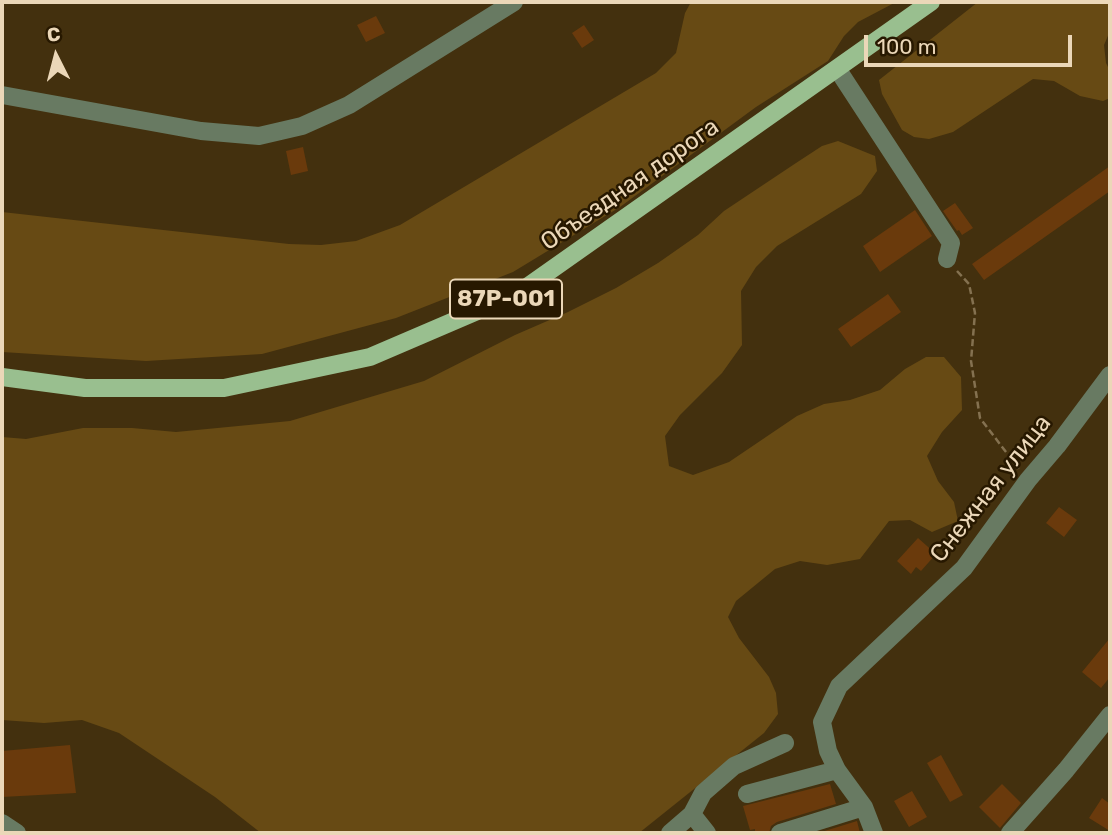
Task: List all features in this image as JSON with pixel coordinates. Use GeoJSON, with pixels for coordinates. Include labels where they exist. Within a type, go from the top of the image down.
{"type":"FeatureCollection","features":[{"type":"Feature","properties":{"kind":"main road","name":"Объездная дорога"},"geometry":{"type":"LineString","coordinates":[[2,377],[85,388],[224,388],[370,357],[517,294],[931,2]]}},
{"type":"Feature","properties":{"kind":"street"},"geometry":{"type":"LineString","coordinates":[[2,95],[201,131],[259,136],[302,126],[349,105],[514,2]]}},
{"type":"Feature","properties":{"kind":"street"},"geometry":{"type":"LineString","coordinates":[[838,70],[951,243],[947,259]]}},
{"type":"Feature","properties":{"kind":"street","name":"Снежная улица"},"geometry":{"type":"LineString","coordinates":[[874,833],[864,807],[838,771],[828,751],[822,722],[838,686],[964,568],[1110,375]]}},
{"type":"Feature","properties":{"kind":"street"},"geometry":{"type":"LineString","coordinates":[[1010,833],[1110,715]]}},
{"type":"Feature","properties":{"kind":"street"},"geometry":{"type":"LineString","coordinates":[[670,833],[692,814],[703,793],[734,766],[785,743]]}},
{"type":"Feature","properties":{"kind":"street"},"geometry":{"type":"LineString","coordinates":[[747,794],[838,771]]}},
{"type":"Feature","properties":{"kind":"street"},"geometry":{"type":"LineString","coordinates":[[780,833],[864,807]]}},
{"type":"Feature","properties":{"kind":"street"},"geometry":{"type":"LineString","coordinates":[[692,814],[707,833]]}},
{"type":"Feature","properties":{"kind":"street"},"geometry":{"type":"LineString","coordinates":[[2,824],[17,833]]}},
{"type":"Feature","properties":{"kind":"path"},"geometry":{"type":"LineString","coordinates":[[947,259],[969,284],[975,313],[971,361],[980,418],[1028,480]]}},
{"type":"Feature","properties":{"kind":"shaded area"},"geometry":{"type":"Polygon","coordinates":[[[691,2],[896,2],[858,22],[844,36],[828,61],[756,107],[620,207],[513,272],[396,318],[262,354],[146,361],[2,352],[2,212],[289,244],[321,245],[356,241],[400,225],[656,73],[676,53],[685,13],[691,2]]]}},
{"type":"Feature","properties":{"kind":"shaded area"},"geometry":{"type":"Polygon","coordinates":[[[978,2],[1110,2],[1110,31],[1104,45],[1110,71],[1110,98],[1103,101],[1080,96],[1054,81],[1033,79],[953,132],[929,139],[914,137],[902,130],[882,94],[879,80],[978,2]]]}},
{"type":"Feature","properties":{"kind":"shaded area"},"geometry":{"type":"Polygon","coordinates":[[[838,141],[875,156],[877,171],[861,194],[777,246],[756,267],[741,291],[742,345],[722,373],[680,415],[665,436],[669,466],[693,475],[729,462],[797,416],[824,404],[850,400],[880,390],[905,369],[926,357],[944,357],[961,377],[962,410],[942,432],[927,456],[938,481],[954,502],[958,521],[932,532],[910,520],[889,521],[860,559],[827,565],[800,561],[775,569],[736,601],[728,617],[739,638],[769,677],[776,693],[778,714],[764,733],[639,833],[261,833],[215,797],[119,733],[82,720],[44,723],[2,720],[2,437],[26,439],[83,428],[132,428],[176,432],[290,421],[424,381],[616,288],[658,263],[698,235],[724,211],[796,163],[822,146],[838,141]]]}},
{"type":"Feature","properties":{"kind":"building"},"geometry":{"type":"Polygon","coordinates":[[[376,16],[385,33],[366,42],[357,25],[376,16]]]}},
{"type":"Feature","properties":{"kind":"building"},"geometry":{"type":"Polygon","coordinates":[[[584,25],[594,40],[582,48],[572,33],[584,25]]]}},
{"type":"Feature","properties":{"kind":"building"},"geometry":{"type":"Polygon","coordinates":[[[303,147],[308,171],[291,175],[286,151],[303,147]]]}},
{"type":"Feature","properties":{"kind":"building"},"geometry":{"type":"Polygon","coordinates":[[[1110,166],[1110,191],[984,280],[972,264],[1110,166]]]}},
{"type":"Feature","properties":{"kind":"building"},"geometry":{"type":"Polygon","coordinates":[[[955,203],[973,228],[962,235],[943,211],[955,203]]]}},
{"type":"Feature","properties":{"kind":"building"},"geometry":{"type":"Polygon","coordinates":[[[915,210],[932,236],[880,272],[863,246],[915,210]]]}},
{"type":"Feature","properties":{"kind":"building"},"geometry":{"type":"Polygon","coordinates":[[[888,294],[901,312],[851,347],[838,329],[888,294]]]}},
{"type":"Feature","properties":{"kind":"building"},"geometry":{"type":"Polygon","coordinates":[[[1059,507],[1077,520],[1064,537],[1046,523],[1059,507]]]}},
{"type":"Feature","properties":{"kind":"building"},"geometry":{"type":"Polygon","coordinates":[[[918,538],[936,554],[921,571],[916,567],[911,574],[897,561],[918,538]]]}},
{"type":"Feature","properties":{"kind":"building"},"geometry":{"type":"Polygon","coordinates":[[[1110,638],[1110,677],[1101,688],[1082,672],[1110,638]]]}},
{"type":"Feature","properties":{"kind":"building"},"geometry":{"type":"Polygon","coordinates":[[[70,745],[76,793],[2,797],[2,751],[70,745]]]}},
{"type":"Feature","properties":{"kind":"building"},"geometry":{"type":"Polygon","coordinates":[[[941,755],[963,795],[950,802],[927,763],[941,755]]]}},
{"type":"Feature","properties":{"kind":"building"},"geometry":{"type":"Polygon","coordinates":[[[830,784],[836,804],[777,822],[771,826],[769,833],[755,833],[755,829],[750,830],[743,806],[830,784]]]}},
{"type":"Feature","properties":{"kind":"building"},"geometry":{"type":"Polygon","coordinates":[[[1002,784],[1021,803],[1000,828],[979,807],[1002,784]]]}},
{"type":"Feature","properties":{"kind":"building"},"geometry":{"type":"Polygon","coordinates":[[[912,791],[927,817],[909,827],[894,801],[912,791]]]}},
{"type":"Feature","properties":{"kind":"building"},"geometry":{"type":"Polygon","coordinates":[[[1102,798],[1110,804],[1110,831],[1089,818],[1102,798]]]}},
{"type":"Feature","properties":{"kind":"building"},"geometry":{"type":"Polygon","coordinates":[[[857,821],[860,833],[818,833],[857,821]]]}}]}
